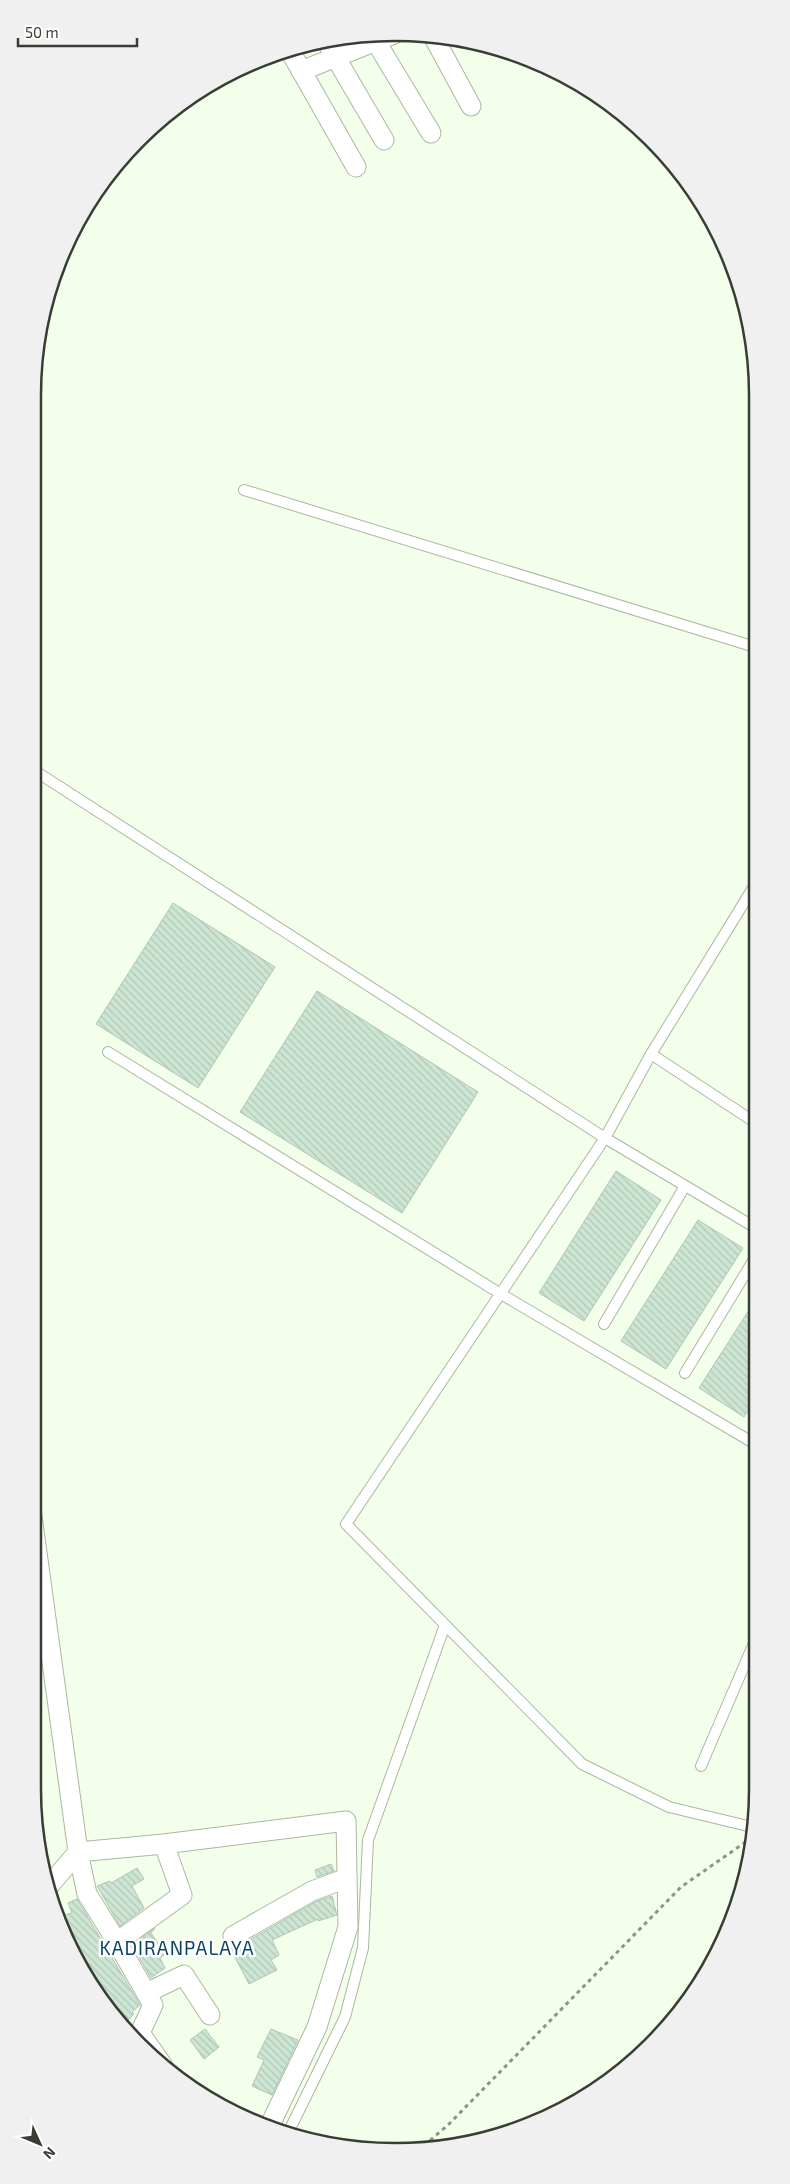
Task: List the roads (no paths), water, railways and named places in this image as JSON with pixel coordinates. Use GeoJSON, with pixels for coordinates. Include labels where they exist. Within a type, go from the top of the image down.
{"type":"FeatureCollection","features":[{"type":"Feature","properties":{"kind":"street"},"geometry":{"type":"LineString","coordinates":[[376,42],[432,133]]}},
{"type":"Feature","properties":{"kind":"street"},"geometry":{"type":"LineString","coordinates":[[301,71],[364,43]]}},
{"type":"Feature","properties":{"kind":"street"},"geometry":{"type":"LineString","coordinates":[[436,44],[471,106]]}},
{"type":"Feature","properties":{"kind":"street"},"geometry":{"type":"LineString","coordinates":[[330,47],[384,140]]}},
{"type":"Feature","properties":{"kind":"street"},"geometry":{"type":"LineString","coordinates":[[293,56],[356,166]]}},
{"type":"Feature","properties":{"kind":"street"},"geometry":{"type":"LineString","coordinates":[[41,1582],[78,1852],[88,1894],[153,2005],[139,2032]]}},
{"type":"Feature","properties":{"kind":"street"},"geometry":{"type":"LineString","coordinates":[[53,1882],[78,1852],[164,1844],[346,1821],[348,1927],[317,2027],[272,2121]]}},
{"type":"Feature","properties":{"kind":"street"},"geometry":{"type":"LineString","coordinates":[[117,1942],[182,1895],[164,1844]]}},
{"type":"Feature","properties":{"kind":"street"},"geometry":{"type":"LineString","coordinates":[[233,1936],[312,1891],[347,1878]]}},
{"type":"Feature","properties":{"kind":"street"},"geometry":{"type":"LineString","coordinates":[[146,1993],[184,1975],[210,2015]]}},
{"type":"Feature","properties":{"kind":"lane"},"geometry":{"type":"LineString","coordinates":[[244,490],[749,645]]}},
{"type":"Feature","properties":{"kind":"lane"},"geometry":{"type":"LineString","coordinates":[[41,775],[605,1138],[749,1224]]}},
{"type":"Feature","properties":{"kind":"lane"},"geometry":{"type":"LineString","coordinates":[[747,1826],[669,1807],[582,1764],[346,1524],[605,1138],[651,1054],[749,894]]}},
{"type":"Feature","properties":{"kind":"lane"},"geometry":{"type":"LineString","coordinates":[[108,1052],[500,1294],[749,1440]]}},
{"type":"Feature","properties":{"kind":"lane"},"geometry":{"type":"LineString","coordinates":[[651,1054],[749,1118]]}},
{"type":"Feature","properties":{"kind":"lane"},"geometry":{"type":"LineString","coordinates":[[604,1324],[685,1186]]}},
{"type":"Feature","properties":{"kind":"lane"},"geometry":{"type":"LineString","coordinates":[[685,1373],[749,1268]]}},
{"type":"Feature","properties":{"kind":"lane"},"geometry":{"type":"LineString","coordinates":[[291,2127],[345,2017],[363,1948],[368,1840],[444,1625]]}},
{"type":"Feature","properties":{"kind":"lane"},"geometry":{"type":"LineString","coordinates":[[701,1766],[749,1655]]}},
{"type":"Feature","properties":{"kind":"district","name":"KADIRANPALAYA"},"geometry":{"type":"Point","coordinates":[177,1948]}}]}
